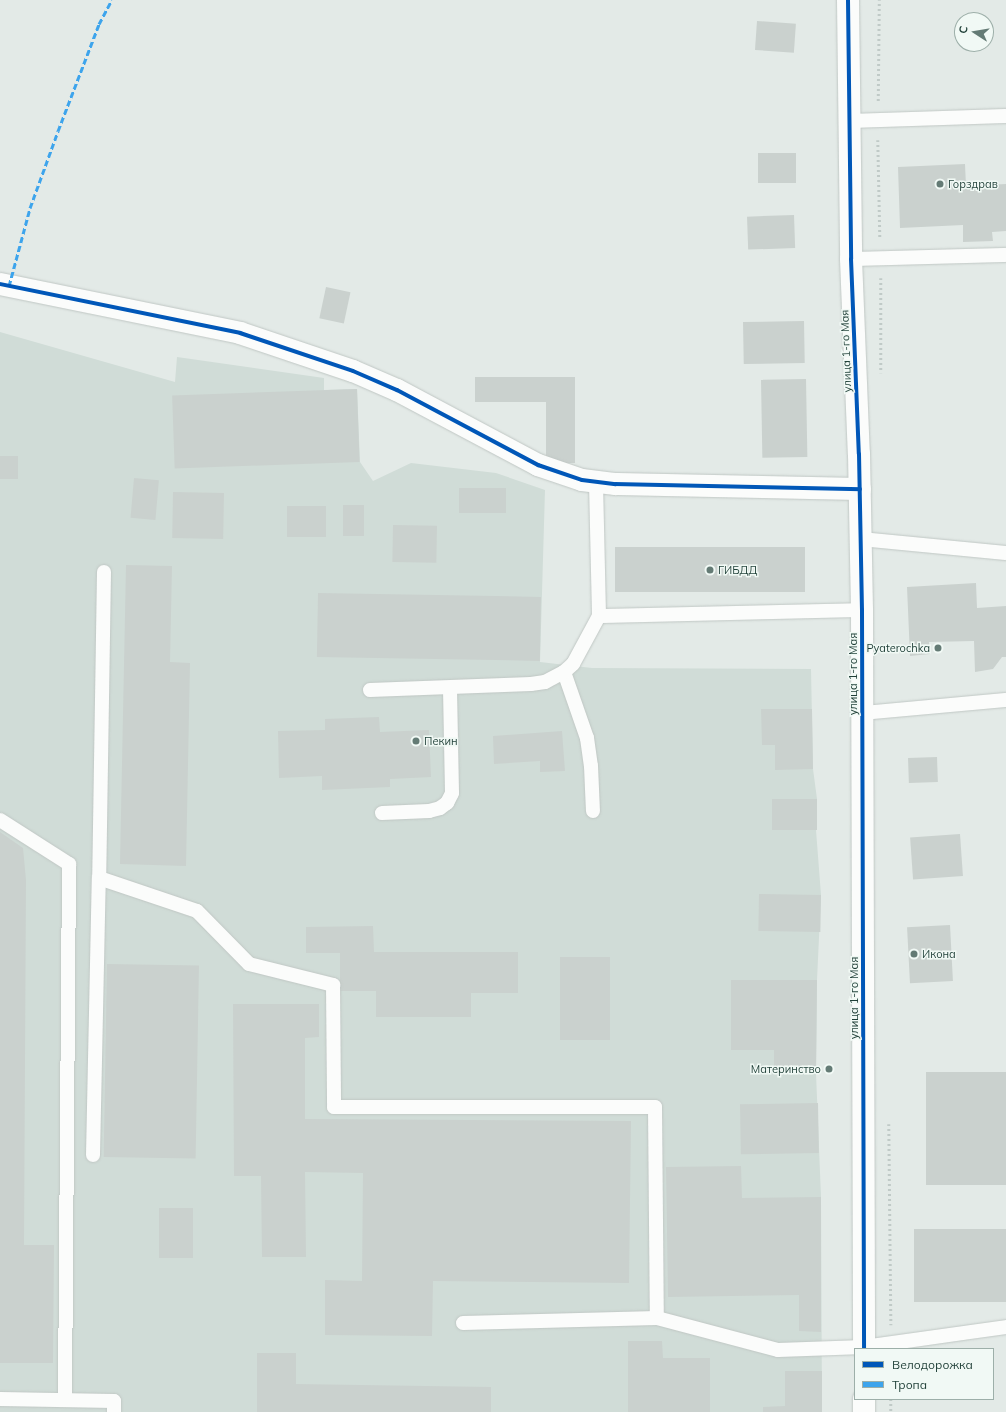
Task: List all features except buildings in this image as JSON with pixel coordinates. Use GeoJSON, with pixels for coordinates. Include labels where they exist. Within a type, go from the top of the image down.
{"type":"FeatureCollection","features":[{"type":"Feature","properties":{"kind":"street","name":"улица 1-го Мая"},"geometry":{"type":"LineString","coordinates":[[848,0],[851,259],[860,489],[862,610],[864,1348]]}},
{"type":"Feature","properties":{"kind":"street"},"geometry":{"type":"LineString","coordinates":[[0,284],[240,333],[374,379],[435,409],[538,465],[572,478],[596,482],[860,489]]}},
{"type":"Feature","properties":{"kind":"street"},"geometry":{"type":"LineString","coordinates":[[864,1400],[864,1412]]}},
{"type":"Feature","properties":{"kind":"lane"},"geometry":{"type":"LineString","coordinates":[[849,121],[1006,116]]}},
{"type":"Feature","properties":{"kind":"lane"},"geometry":{"type":"LineString","coordinates":[[851,259],[1006,255]]}},
{"type":"Feature","properties":{"kind":"lane"},"geometry":{"type":"LineString","coordinates":[[370,690],[531,684],[545,682],[564,672],[573,664],[599,616],[596,482]]}},
{"type":"Feature","properties":{"kind":"lane"},"geometry":{"type":"LineString","coordinates":[[860,539],[1006,553]]}},
{"type":"Feature","properties":{"kind":"lane"},"geometry":{"type":"LineString","coordinates":[[93,1155],[104,572]]}},
{"type":"Feature","properties":{"kind":"lane"},"geometry":{"type":"LineString","coordinates":[[599,616],[862,610]]}},
{"type":"Feature","properties":{"kind":"lane"},"geometry":{"type":"LineString","coordinates":[[564,672],[587,738],[591,766],[593,811]]}},
{"type":"Feature","properties":{"kind":"lane"},"geometry":{"type":"LineString","coordinates":[[382,813],[429,811],[443,805],[452,793],[450,688]]}},
{"type":"Feature","properties":{"kind":"lane"},"geometry":{"type":"LineString","coordinates":[[863,713],[1006,700]]}},
{"type":"Feature","properties":{"kind":"lane"},"geometry":{"type":"LineString","coordinates":[[0,820],[69,864],[65,1400]]}},
{"type":"Feature","properties":{"kind":"lane"},"geometry":{"type":"LineString","coordinates":[[99,878],[197,912],[249,964],[333,985],[334,1107],[655,1107],[657,1318]]}},
{"type":"Feature","properties":{"kind":"lane"},"geometry":{"type":"LineString","coordinates":[[463,1323],[657,1318],[778,1350],[854,1348]]}},
{"type":"Feature","properties":{"kind":"lane"},"geometry":{"type":"LineString","coordinates":[[864,1348],[1006,1327]]}},
{"type":"Feature","properties":{"kind":"lane"},"geometry":{"type":"LineString","coordinates":[[0,1399],[114,1401],[114,1412]]}},
{"type":"Feature","properties":{"kind":"path"},"geometry":{"type":"LineString","coordinates":[[891,1400],[891,1412]]}},
{"type":"Feature","properties":{"kind":"shaded area"},"geometry":{"type":"Polygon","coordinates":[[[0,332],[175,382],[177,357],[324,378],[324,390],[357,389],[360,462],[373,481],[411,463],[496,473],[545,490],[540,662],[592,668],[811,669],[813,769],[817,799],[816,830],[821,895],[817,980],[816,1073],[821,1197],[822,1412],[0,1412],[0,332]]]}},
{"type":"Feature","properties":{"kind":"marked path"},"geometry":{"type":"LineString","coordinates":[[9,286],[30,208],[99,24],[112,0]]}},
{"type":"Feature","properties":{"kind":"cycle path"},"geometry":{"type":"LineString","coordinates":[[848,0],[851,259],[859,454],[862,610],[864,1348]]}},
{"type":"Feature","properties":{"kind":"cycle path"},"geometry":{"type":"LineString","coordinates":[[0,284],[240,333],[353,371],[397,390],[538,465],[582,480],[616,484],[860,489]]}},
{"type":"Feature","properties":{"kind":"place","name":"Горздрав"},"geometry":{"type":"Point","coordinates":[940,184]}},
{"type":"Feature","properties":{"kind":"place","name":"ГИБДД"},"geometry":{"type":"Point","coordinates":[710,570]}},
{"type":"Feature","properties":{"kind":"place","name":"Pyaterochka"},"geometry":{"type":"Point","coordinates":[938,648]}},
{"type":"Feature","properties":{"kind":"place","name":"Пекин"},"geometry":{"type":"Point","coordinates":[416,741]}},
{"type":"Feature","properties":{"kind":"place","name":"Икона"},"geometry":{"type":"Point","coordinates":[914,954]}},
{"type":"Feature","properties":{"kind":"place","name":"Материнство"},"geometry":{"type":"Point","coordinates":[829,1069]}}]}
